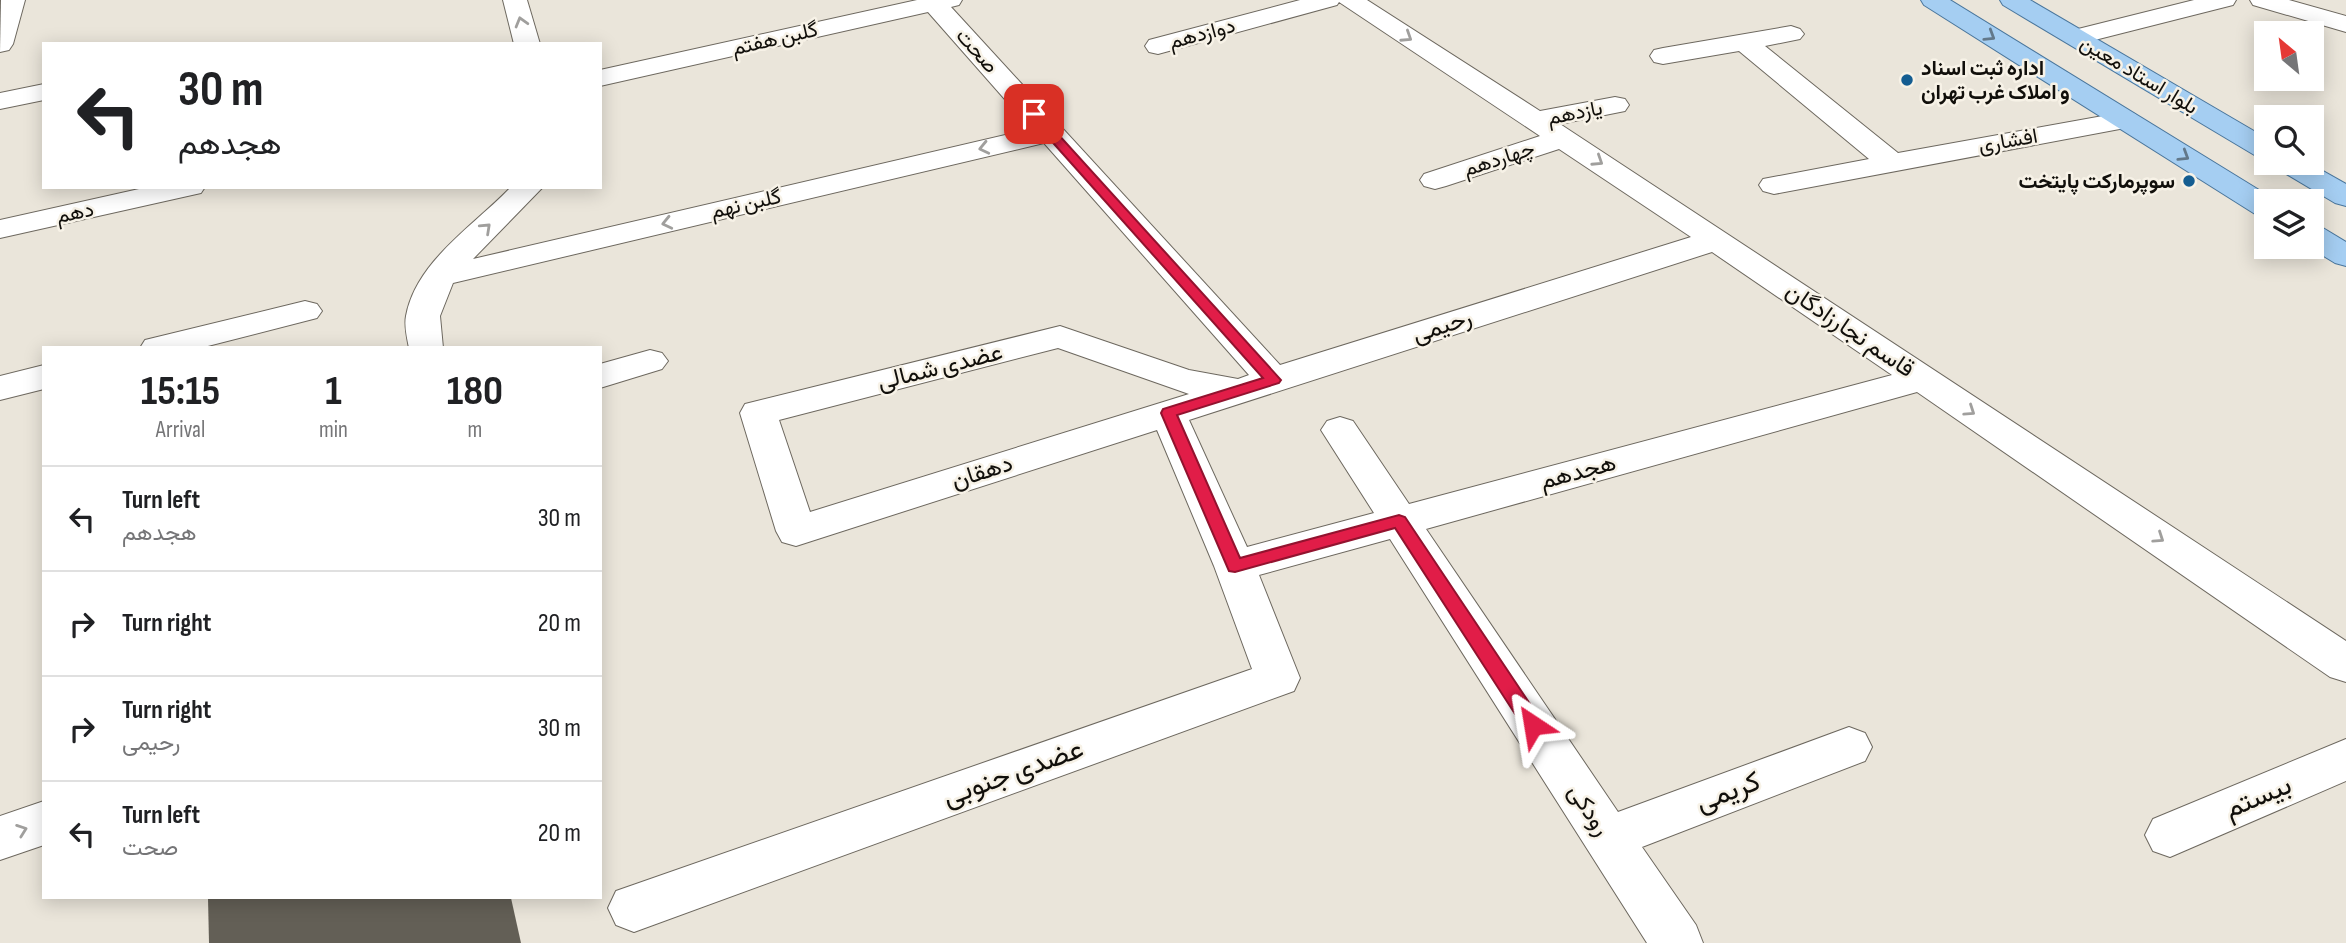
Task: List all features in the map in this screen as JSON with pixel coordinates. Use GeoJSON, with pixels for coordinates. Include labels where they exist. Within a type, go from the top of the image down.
{"type":"FeatureCollection","features":[{"type":"Feature","properties":{"kind":"main road","name":"بلوار استاد معین"},"geometry":{"type":"LineString","coordinates":[[1933,0],[2254,200]]}},
{"type":"Feature","properties":{"kind":"main road","name":"بلوار استاد معین"},"geometry":{"type":"LineString","coordinates":[[2012,0],[2254,143]]}},
{"type":"Feature","properties":{"kind":"main road"},"geometry":{"type":"LineString","coordinates":[[2310,175],[2342,192]]}},
{"type":"Feature","properties":{"kind":"main road"},"geometry":{"type":"LineString","coordinates":[[2324,242],[2346,256]]}},
{"type":"Feature","properties":{"kind":"street"},"geometry":{"type":"LineString","coordinates":[[0,44],[13,0]]}},
{"type":"Feature","properties":{"kind":"street"},"geometry":{"type":"LineString","coordinates":[[515,0],[526,42]]}},
{"type":"Feature","properties":{"kind":"street","name":"دوازدهم"},"geometry":{"type":"LineString","coordinates":[[1158,46],[1328,0]]}},
{"type":"Feature","properties":{"kind":"street","name":"قاسم نجارزادگان"},"geometry":{"type":"LineString","coordinates":[[1350,0],[1550,129],[2346,664]]}},
{"type":"Feature","properties":{"kind":"street"},"geometry":{"type":"LineString","coordinates":[[2075,37],[2224,0]]}},
{"type":"Feature","properties":{"kind":"street"},"geometry":{"type":"LineString","coordinates":[[2262,0],[2346,24]]}},
{"type":"Feature","properties":{"kind":"street","name":"گلبن هفتم"},"geometry":{"type":"LineString","coordinates":[[602,78],[942,2]]}},
{"type":"Feature","properties":{"kind":"street","name":"صحت"},"geometry":{"type":"LineString","coordinates":[[942,2],[1051,133],[1273,380]]}},
{"type":"Feature","properties":{"kind":"street"},"geometry":{"type":"LineString","coordinates":[[1663,56],[1791,34]]}},
{"type":"Feature","properties":{"kind":"street"},"geometry":{"type":"LineString","coordinates":[[1744,42],[1892,163]]}},
{"type":"Feature","properties":{"kind":"street"},"geometry":{"type":"LineString","coordinates":[[0,101],[42,92]]}},
{"type":"Feature","properties":{"kind":"street","name":"یازدهم"},"geometry":{"type":"LineString","coordinates":[[1550,129],[1615,105]]}},
{"type":"Feature","properties":{"kind":"street","name":"افشاری"},"geometry":{"type":"LineString","coordinates":[[1774,185],[2125,120]]}},
{"type":"Feature","properties":{"kind":"street","name":"چهاردهم"},"geometry":{"type":"LineString","coordinates":[[1435,180],[1550,129]]}},
{"type":"Feature","properties":{"kind":"street","name":"گلبن نهم"},"geometry":{"type":"LineString","coordinates":[[442,276],[1051,133]]}},
{"type":"Feature","properties":{"kind":"street","name":"دهم"},"geometry":{"type":"LineString","coordinates":[[0,229],[181,189]]}},
{"type":"Feature","properties":{"kind":"street"},"geometry":{"type":"LineString","coordinates":[[426,346],[423,316],[442,276],[525,189]]}},
{"type":"Feature","properties":{"kind":"street","name":"رحیمی"},"geometry":{"type":"LineString","coordinates":[[1168,413],[1716,240]]}},
{"type":"Feature","properties":{"kind":"street"},"geometry":{"type":"LineString","coordinates":[[165,346],[305,311]]}},
{"type":"Feature","properties":{"kind":"street","name":"عضدی شمالی"},"geometry":{"type":"LineString","coordinates":[[796,531],[758,413],[1060,337],[1183,381],[1240,391]]}},
{"type":"Feature","properties":{"kind":"street"},"geometry":{"type":"LineString","coordinates":[[602,375],[650,361]]}},
{"type":"Feature","properties":{"kind":"street"},"geometry":{"type":"LineString","coordinates":[[0,387],[42,377]]}},
{"type":"Feature","properties":{"kind":"street","name":"هجدهم"},"geometry":{"type":"LineString","coordinates":[[1235,566],[1922,379]]}},
{"type":"Feature","properties":{"kind":"street"},"geometry":{"type":"LineString","coordinates":[[1168,413],[1235,566]]}},
{"type":"Feature","properties":{"kind":"street","name":"دهقان"},"geometry":{"type":"LineString","coordinates":[[796,531],[1168,413]]}},
{"type":"Feature","properties":{"kind":"street","name":"رودکی"},"geometry":{"type":"LineString","coordinates":[[1340,430],[1676,943]]}},
{"type":"Feature","properties":{"kind":"street","name":"عضدی جنوبی"},"geometry":{"type":"LineString","coordinates":[[634,908],[1278,678],[1235,566]]}},
{"type":"Feature","properties":{"kind":"street","name":"کریمی"},"geometry":{"type":"LineString","coordinates":[[1607,838],[1849,747]]}},
{"type":"Feature","properties":{"kind":"street","name":"بیستم"},"geometry":{"type":"LineString","coordinates":[[2170,835],[2346,759]]}},
{"type":"Feature","properties":{"kind":"street"},"geometry":{"type":"LineString","coordinates":[[0,838],[42,824]]}},
{"type":"Feature","properties":{"kind":"building"},"geometry":{"type":"Polygon","coordinates":[[[208,899],[511,899],[521,943],[209,943],[208,899]]]}},
{"type":"Feature","properties":{"kind":"place","name":"اداره ثبت اسناد و املاک غرب تهران"},"geometry":{"type":"Point","coordinates":[1907,80]}},
{"type":"Feature","properties":{"kind":"place","name":"سوپرمارکت پایتخت"},"geometry":{"type":"Point","coordinates":[2189,181]}},
{"type":"Feature","properties":{"kind":"route"},"geometry":{"type":"LineString","coordinates":[[1034,114],[1273,380],[1168,413],[1235,566],[1399,521],[1533,725]]}}]}
